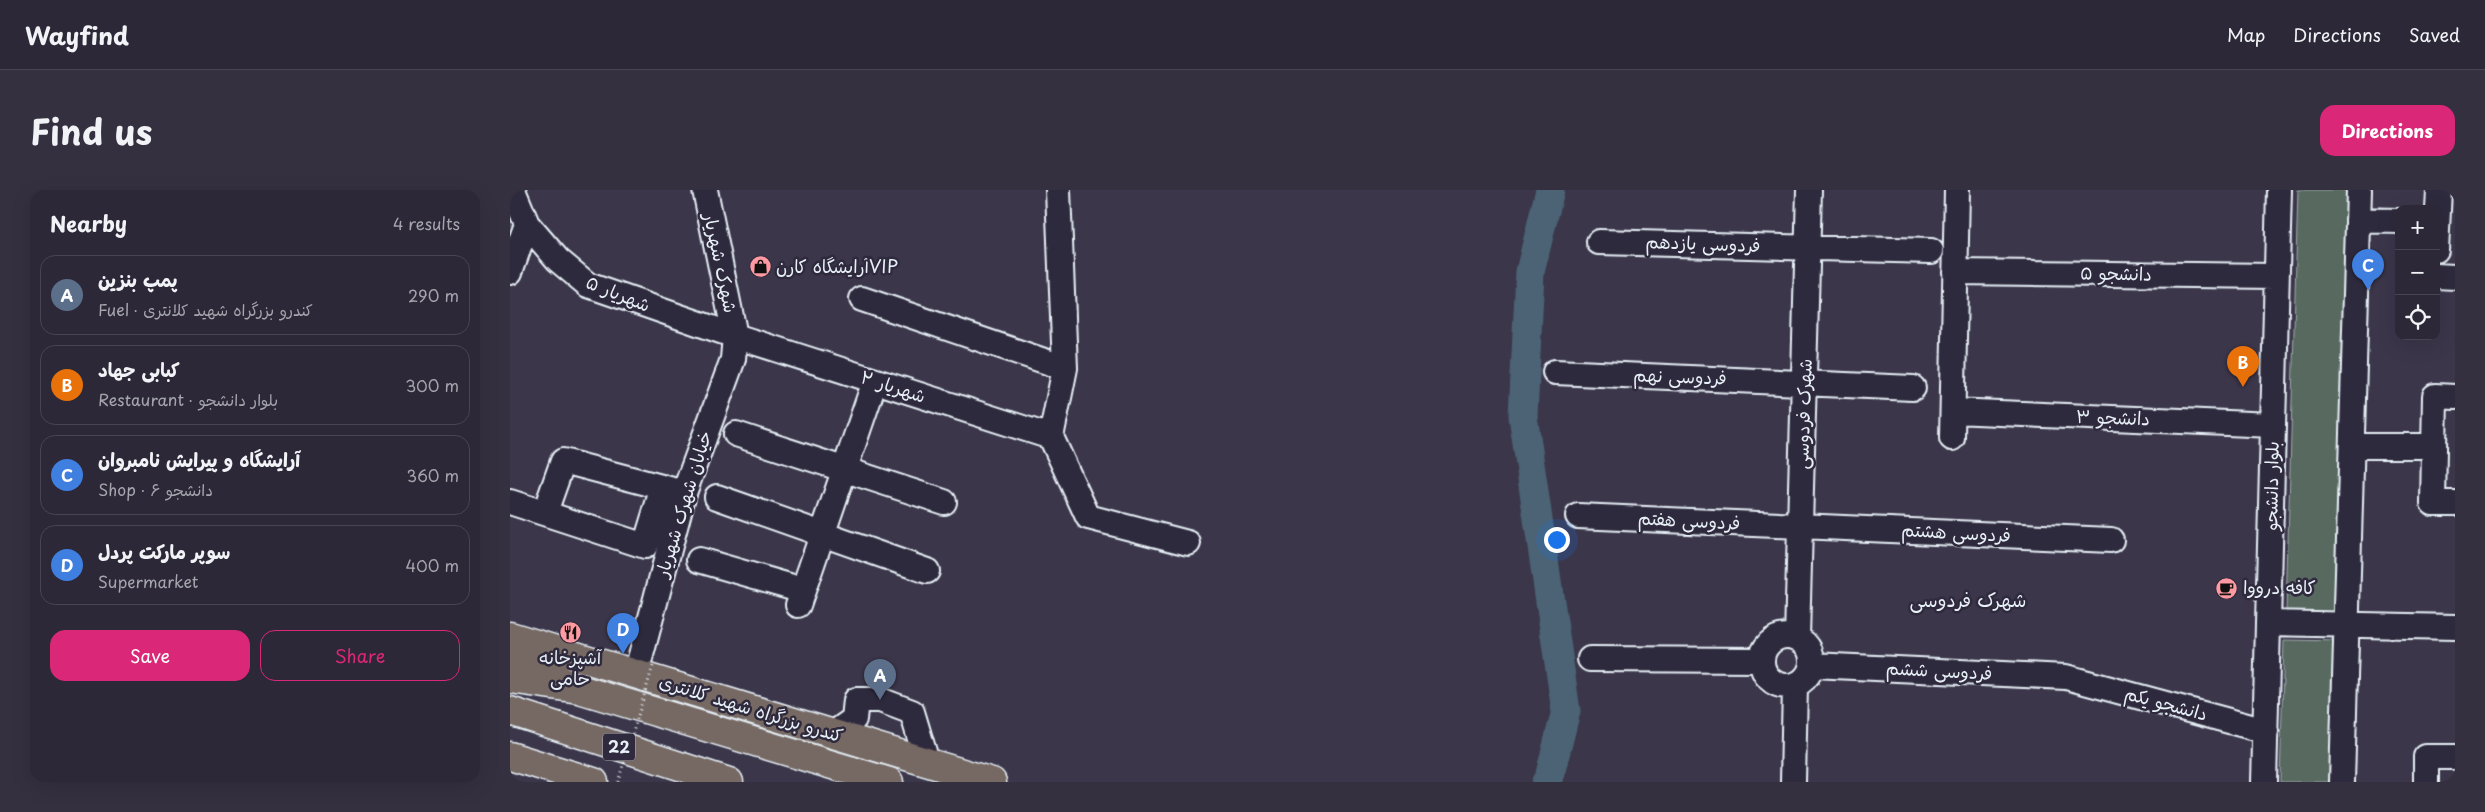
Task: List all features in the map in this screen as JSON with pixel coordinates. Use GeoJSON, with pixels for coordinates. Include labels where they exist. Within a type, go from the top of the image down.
{"type":"FeatureCollection","features":[{"type":"Feature","properties":{"kind":"main road","name":"کندرو بزرگراه شهید کلانتری"},"geometry":{"type":"LineString","coordinates":[[510,636],[644,670],[833,734],[992,782]]}},
{"type":"Feature","properties":{"kind":"main road"},"geometry":{"type":"LineString","coordinates":[[510,658],[579,689],[889,782]]}},
{"type":"Feature","properties":{"kind":"main road"},"geometry":{"type":"LineString","coordinates":[[510,679],[579,689]]}},
{"type":"Feature","properties":{"kind":"main road","name":"22"},"geometry":{"type":"LineString","coordinates":[[510,710],[729,782]]}},
{"type":"Feature","properties":{"kind":"main road","name":"22"},"geometry":{"type":"LineString","coordinates":[[510,756],[594,782]]}},
{"type":"Feature","properties":{"kind":"street","name":"۵ شهریار"},"geometry":{"type":"LineString","coordinates":[[513,190],[527,224],[558,260],[588,285],[735,336]]}},
{"type":"Feature","properties":{"kind":"street","name":"شهرک شهریار"},"geometry":{"type":"LineString","coordinates":[[705,190],[735,336]]}},
{"type":"Feature","properties":{"kind":"street"},"geometry":{"type":"LineString","coordinates":[[1058,190],[1065,368],[1051,437],[1088,517],[1188,543]]}},
{"type":"Feature","properties":{"kind":"street","name":"شهرک فردوسی"},"geometry":{"type":"LineString","coordinates":[[1793,637],[1803,247],[1799,190]]}},
{"type":"Feature","properties":{"kind":"street","name":"شهرک فردوسی"},"geometry":{"type":"LineString","coordinates":[[1803,247],[1809,190]]}},
{"type":"Feature","properties":{"kind":"street"},"geometry":{"type":"LineString","coordinates":[[1952,438],[1956,190]]}},
{"type":"Feature","properties":{"kind":"street","name":"بلوار دانشجو"},"geometry":{"type":"LineString","coordinates":[[2264,782],[2278,190]]}},
{"type":"Feature","properties":{"kind":"street"},"geometry":{"type":"LineString","coordinates":[[2342,782],[2359,190]]}},
{"type":"Feature","properties":{"kind":"street"},"geometry":{"type":"LineString","coordinates":[[2438,205],[2439,190]]}},
{"type":"Feature","properties":{"kind":"street"},"geometry":{"type":"LineString","coordinates":[[2358,220],[2395,221]]}},
{"type":"Feature","properties":{"kind":"street"},"geometry":{"type":"LineString","coordinates":[[510,272],[527,224]]}},
{"type":"Feature","properties":{"kind":"street","name":"فردوسی یازدهم"},"geometry":{"type":"LineString","coordinates":[[1600,242],[1932,251]]}},
{"type":"Feature","properties":{"kind":"street","name":"دانشجو ۵"},"geometry":{"type":"LineString","coordinates":[[1955,272],[2276,276]]}},
{"type":"Feature","properties":{"kind":"street"},"geometry":{"type":"LineString","coordinates":[[2440,276],[2455,277]]}},
{"type":"Feature","properties":{"kind":"street"},"geometry":{"type":"LineString","coordinates":[[862,299],[1065,368]]}},
{"type":"Feature","properties":{"kind":"street","name":"۲ شهریار"},"geometry":{"type":"LineString","coordinates":[[735,336],[1051,437]]}},
{"type":"Feature","properties":{"kind":"street","name":"خیابان شهرک شهریار"},"geometry":{"type":"LineString","coordinates":[[644,670],[674,490],[733,359],[735,336]]}},
{"type":"Feature","properties":{"kind":"street","name":"فردوسی نهم"},"geometry":{"type":"LineString","coordinates":[[1555,372],[1913,388]]}},
{"type":"Feature","properties":{"kind":"street"},"geometry":{"type":"LineString","coordinates":[[699,560],[800,597],[875,381]]}},
{"type":"Feature","properties":{"kind":"street"},"geometry":{"type":"LineString","coordinates":[[2455,397],[2435,396],[2433,503],[2455,503]]}},
{"type":"Feature","properties":{"kind":"street","name":"دانشجو ۳"},"geometry":{"type":"LineString","coordinates":[[1953,411],[2273,425]]}},
{"type":"Feature","properties":{"kind":"street"},"geometry":{"type":"LineString","coordinates":[[736,434],[944,502]]}},
{"type":"Feature","properties":{"kind":"street"},"geometry":{"type":"LineString","coordinates":[[2352,446],[2434,446]]}},
{"type":"Feature","properties":{"kind":"street"},"geometry":{"type":"LineString","coordinates":[[510,502],[645,546],[674,490],[563,461],[545,512]]}},
{"type":"Feature","properties":{"kind":"street"},"geometry":{"type":"LineString","coordinates":[[717,497],[927,570]]}},
{"type":"Feature","properties":{"kind":"street","name":"فردوسی هفتم"},"geometry":{"type":"LineString","coordinates":[[1578,516],[1796,525]]}},
{"type":"Feature","properties":{"kind":"street","name":"فردوسی هشتم"},"geometry":{"type":"LineString","coordinates":[[1796,525],[2112,540]]}},
{"type":"Feature","properties":{"kind":"street"},"geometry":{"type":"LineString","coordinates":[[2268,623],[2455,628]]}},
{"type":"Feature","properties":{"kind":"street"},"geometry":{"type":"LineString","coordinates":[[1793,637],[1803,641],[1811,652],[1812,665],[1807,677],[1789,686],[1772,682],[1766,676],[1762,660],[1767,645],[1774,640],[1793,637]]}},
{"type":"Feature","properties":{"kind":"street"},"geometry":{"type":"LineString","coordinates":[[1590,659],[1762,660]]}},
{"type":"Feature","properties":{"kind":"street","name":"فردوسی ششم"},"geometry":{"type":"LineString","coordinates":[[1812,665],[2066,677]]}},
{"type":"Feature","properties":{"kind":"street","name":"دانشجو یکم"},"geometry":{"type":"LineString","coordinates":[[2066,677],[2266,731]]}},
{"type":"Feature","properties":{"kind":"street"},"geometry":{"type":"LineString","coordinates":[[1781,782],[1789,686]]}},
{"type":"Feature","properties":{"kind":"street"},"geometry":{"type":"LineString","coordinates":[[1789,686],[1793,782]]}},
{"type":"Feature","properties":{"kind":"street"},"geometry":{"type":"LineString","coordinates":[[833,734],[854,718],[856,700],[880,700],[912,712],[926,762]]}},
{"type":"Feature","properties":{"kind":"street"},"geometry":{"type":"LineString","coordinates":[[2426,782],[2426,757],[2455,757]]}},
{"type":"Feature","properties":{"kind":"path"},"geometry":{"type":"LineString","coordinates":[[618,782],[644,670]]}},
{"type":"Feature","properties":{"kind":"green space"},"geometry":{"type":"Polygon","coordinates":[[[2298,190],[2351,190],[2342,613],[2286,612],[2298,190]]]}},
{"type":"Feature","properties":{"kind":"green space"},"geometry":{"type":"Polygon","coordinates":[[[2284,640],[2338,641],[2334,782],[2280,782],[2284,640]]]}},
{"type":"Feature","properties":{"kind":"waterway"},"geometry":{"type":"LineString","coordinates":[[1546,782],[1549,778],[1566,711],[1523,416],[1530,272],[1550,190]]}},
{"type":"Feature","properties":{"kind":"place","name":"آرایشگاه کارنVIP"},"geometry":{"type":"Point","coordinates":[760,267]}},
{"type":"Feature","properties":{"kind":"place","name":"آرایشگاه و پیرایش نامبروان"},"geometry":{"type":"Point","coordinates":[2368,290]}},
{"type":"Feature","properties":{"kind":"place","name":"کبابی جهاد"},"geometry":{"type":"Point","coordinates":[2243,387]}},
{"type":"Feature","properties":{"kind":"place","name":"کافه درووا"},"geometry":{"type":"Point","coordinates":[2227,588]}},
{"type":"Feature","properties":{"kind":"place","name":"آشپزخانه حامی"},"geometry":{"type":"Point","coordinates":[570,633]}},
{"type":"Feature","properties":{"kind":"place","name":"سوپر مارکت پردل"},"geometry":{"type":"Point","coordinates":[623,654]}},
{"type":"Feature","properties":{"kind":"place","name":"پمپ بنزین"},"geometry":{"type":"Point","coordinates":[880,700]}},
{"type":"Feature","properties":{"kind":"district","name":"شهرک فردوسی"},"geometry":{"type":"Point","coordinates":[1968,600]}}]}
